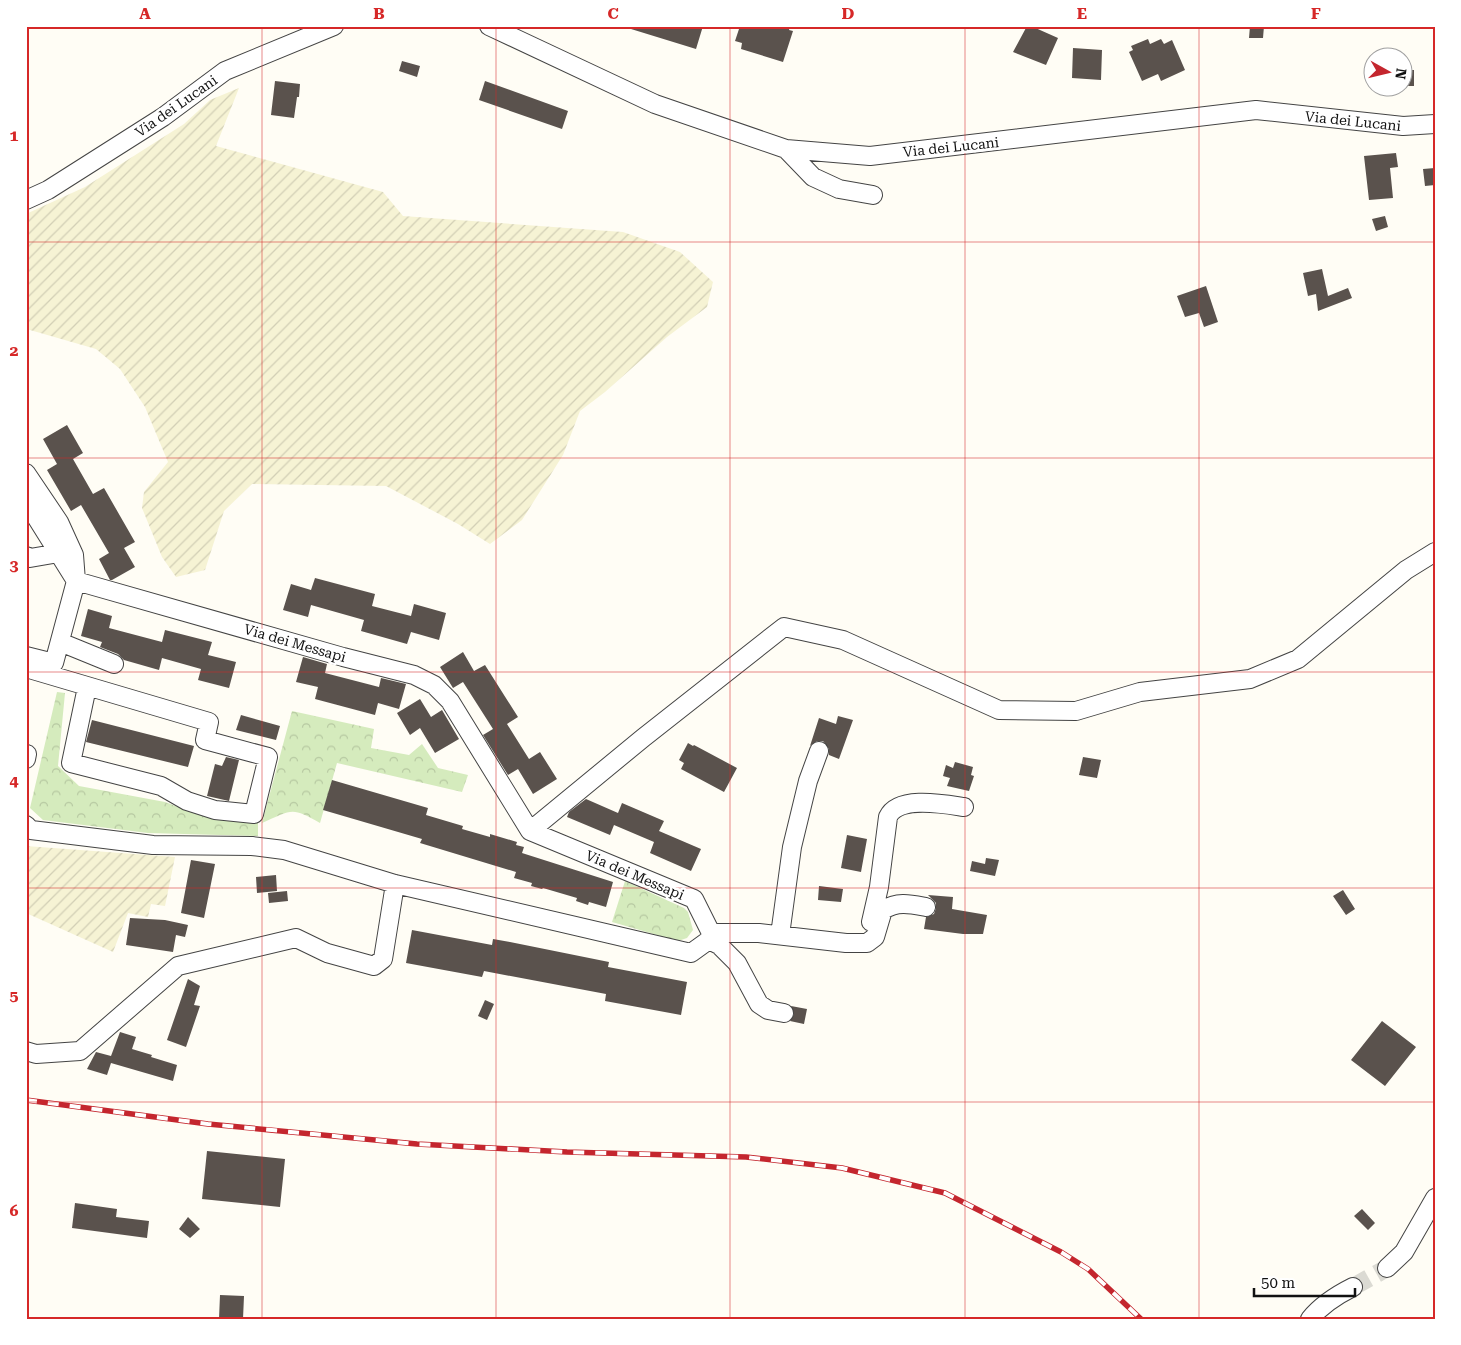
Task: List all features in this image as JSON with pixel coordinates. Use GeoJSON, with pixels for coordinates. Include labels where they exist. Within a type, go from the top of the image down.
{"type":"FeatureCollection","features":[{"type":"Feature","properties":{"kind":"street","name":"Via dei Lucani"},"geometry":{"type":"LineString","coordinates":[[26,200],[48,190],[162,118],[225,71],[334,26]]}},
{"type":"Feature","properties":{"kind":"street","name":"Via dei Lucani"},"geometry":{"type":"LineString","coordinates":[[489,26],[655,104],[786,149],[870,156],[1256,110],[1403,126],[1435,124]]}},
{"type":"Feature","properties":{"kind":"street"},"geometry":{"type":"LineString","coordinates":[[786,149],[813,177],[839,189],[873,195]]}},
{"type":"Feature","properties":{"kind":"street"},"geometry":{"type":"LineString","coordinates":[[26,473],[63,530],[74,556],[76,581],[54,663],[26,656]]}},
{"type":"Feature","properties":{"kind":"street"},"geometry":{"type":"LineString","coordinates":[[26,501],[76,581]]}},
{"type":"Feature","properties":{"kind":"street"},"geometry":{"type":"LineString","coordinates":[[530,831],[643,738],[784,627],[843,640],[999,710],[1076,711],[1140,692],[1250,679],[1298,659],[1406,570],[1435,552]]}},
{"type":"Feature","properties":{"kind":"street"},"geometry":{"type":"LineString","coordinates":[[26,556],[30,558],[58,554]]}},
{"type":"Feature","properties":{"kind":"street","name":"Via dei Messapi"},"geometry":{"type":"LineString","coordinates":[[76,581],[343,657],[414,675],[434,685],[450,701],[530,831],[694,900],[710,937]]}},
{"type":"Feature","properties":{"kind":"street"},"geometry":{"type":"LineString","coordinates":[[60,642],[114,664]]}},
{"type":"Feature","properties":{"kind":"street"},"geometry":{"type":"LineString","coordinates":[[26,668],[209,722],[205,740],[268,757],[254,814],[215,810],[187,801],[161,786],[71,763],[87,687]]}},
{"type":"Feature","properties":{"kind":"street"},"geometry":{"type":"LineString","coordinates":[[780,935],[792,847],[808,781],[819,752]]}},
{"type":"Feature","properties":{"kind":"street"},"geometry":{"type":"LineString","coordinates":[[867,942],[877,897],[888,817],[891,811],[905,804],[931,802],[964,807]]}},
{"type":"Feature","properties":{"kind":"street"},"geometry":{"type":"LineString","coordinates":[[26,826],[31,830],[153,845],[252,846],[284,850],[396,884],[691,953],[710,937],[752,933],[846,943],[867,942],[876,936],[883,910],[892,904],[926,906]]}},
{"type":"Feature","properties":{"kind":"street"},"geometry":{"type":"LineString","coordinates":[[26,1052],[36,1054],[80,1051],[178,966],[296,938],[327,953],[374,966],[383,959],[396,884]]}},
{"type":"Feature","properties":{"kind":"street"},"geometry":{"type":"LineString","coordinates":[[710,937],[731,956],[745,976],[759,1004],[768,1010],[784,1013]]}},
{"type":"Feature","properties":{"kind":"street"},"geometry":{"type":"LineString","coordinates":[[1387,1268],[1404,1252],[1435,1198]]}},
{"type":"Feature","properties":{"kind":"street"},"geometry":{"type":"LineString","coordinates":[[1310,1319],[1318,1309],[1338,1294],[1353,1287]]}},
{"type":"Feature","properties":{"kind":"shaded area"},"geometry":{"type":"Polygon","coordinates":[[[239,88],[216,146],[383,192],[403,216],[623,232],[680,252],[713,282],[707,307],[667,337],[605,392],[580,411],[563,455],[522,520],[490,544],[458,524],[386,486],[252,484],[224,511],[205,570],[176,577],[162,557],[142,508],[144,492],[168,462],[145,407],[120,369],[96,349],[26,330],[26,214],[85,187],[184,124],[210,100],[239,88]]]}},
{"type":"Feature","properties":{"kind":"shaded area"},"geometry":{"type":"Polygon","coordinates":[[[26,846],[175,857],[165,906],[151,904],[148,917],[128,913],[113,952],[26,913],[26,846]]]}},
{"type":"Feature","properties":{"kind":"green space"},"geometry":{"type":"Polygon","coordinates":[[[57,692],[65,693],[58,766],[79,786],[165,802],[197,814],[258,822],[258,836],[148,833],[43,820],[30,808],[57,692]]]}},
{"type":"Feature","properties":{"kind":"green space"},"geometry":{"type":"Polygon","coordinates":[[[292,711],[374,729],[371,748],[409,755],[422,744],[438,768],[468,775],[462,792],[337,763],[320,823],[303,814],[291,812],[262,823],[292,711]]]}},
{"type":"Feature","properties":{"kind":"green space"},"geometry":{"type":"Polygon","coordinates":[[[625,881],[684,908],[688,912],[693,930],[687,938],[678,941],[612,922],[625,881]]]}},
{"type":"Feature","properties":{"kind":"building"},"geometry":{"type":"Polygon","coordinates":[[[632,26],[703,26],[696,49],[631,29],[632,26]]]}},
{"type":"Feature","properties":{"kind":"building"},"geometry":{"type":"Polygon","coordinates":[[[740,26],[790,26],[789,30],[793,31],[783,62],[741,49],[742,43],[735,41],[740,26]]]}},
{"type":"Feature","properties":{"kind":"building"},"geometry":{"type":"Polygon","coordinates":[[[1027,26],[1058,38],[1046,65],[1013,52],[1027,26]]]}},
{"type":"Feature","properties":{"kind":"building"},"geometry":{"type":"Polygon","coordinates":[[[1250,26],[1264,26],[1263,38],[1249,38],[1250,26]]]}},
{"type":"Feature","properties":{"kind":"building"},"geometry":{"type":"Polygon","coordinates":[[[1148,39],[1150,44],[1161,39],[1164,44],[1172,40],[1185,70],[1161,81],[1158,74],[1142,81],[1129,52],[1133,50],[1131,46],[1148,39]]]}},
{"type":"Feature","properties":{"kind":"building"},"geometry":{"type":"Polygon","coordinates":[[[1073,48],[1102,50],[1101,80],[1072,78],[1073,48]]]}},
{"type":"Feature","properties":{"kind":"building"},"geometry":{"type":"Polygon","coordinates":[[[402,61],[420,66],[417,77],[399,71],[402,61]]]}},
{"type":"Feature","properties":{"kind":"building"},"geometry":{"type":"Polygon","coordinates":[[[275,81],[300,84],[294,118],[271,115],[275,81]]]}},
{"type":"Feature","properties":{"kind":"building"},"geometry":{"type":"Polygon","coordinates":[[[485,81],[568,111],[562,129],[479,100],[485,81]]]}},
{"type":"Feature","properties":{"kind":"building"},"geometry":{"type":"Polygon","coordinates":[[[1396,153],[1398,167],[1390,168],[1393,198],[1369,200],[1364,156],[1396,153]]]}},
{"type":"Feature","properties":{"kind":"building"},"geometry":{"type":"Polygon","coordinates":[[[1435,168],[1435,185],[1425,186],[1423,169],[1435,168]]]}},
{"type":"Feature","properties":{"kind":"building"},"geometry":{"type":"Polygon","coordinates":[[[1385,216],[1388,227],[1376,231],[1372,219],[1385,216]]]}},
{"type":"Feature","properties":{"kind":"building"},"geometry":{"type":"Polygon","coordinates":[[[1322,269],[1328,296],[1348,288],[1352,298],[1318,311],[1316,294],[1308,296],[1303,273],[1322,269]]]}},
{"type":"Feature","properties":{"kind":"building"},"geometry":{"type":"Polygon","coordinates":[[[1206,286],[1218,322],[1204,327],[1199,313],[1185,317],[1177,296],[1206,286]]]}},
{"type":"Feature","properties":{"kind":"building"},"geometry":{"type":"Polygon","coordinates":[[[67,425],[83,453],[73,459],[93,494],[104,488],[135,542],[124,548],[135,567],[112,580],[110,580],[99,559],[109,553],[81,505],[71,511],[47,470],[57,464],[43,439],[67,425]]]}},
{"type":"Feature","properties":{"kind":"building"},"geometry":{"type":"Polygon","coordinates":[[[315,578],[375,594],[372,606],[411,616],[414,604],[446,613],[439,640],[411,632],[407,644],[361,631],[364,620],[311,605],[308,617],[283,610],[291,584],[311,590],[315,578]]]}},
{"type":"Feature","properties":{"kind":"building"},"geometry":{"type":"Polygon","coordinates":[[[88,609],[112,616],[109,628],[162,642],[165,630],[212,642],[208,655],[236,662],[229,688],[198,680],[201,669],[162,658],[159,670],[124,660],[118,654],[100,647],[102,642],[81,636],[88,609]]]}},
{"type":"Feature","properties":{"kind":"building"},"geometry":{"type":"Polygon","coordinates":[[[463,652],[474,671],[485,665],[518,717],[507,724],[529,759],[540,752],[557,779],[533,794],[518,769],[508,775],[483,735],[493,729],[463,682],[453,688],[440,667],[463,652]]]}},
{"type":"Feature","properties":{"kind":"building"},"geometry":{"type":"Polygon","coordinates":[[[303,657],[327,664],[325,673],[379,687],[381,678],[406,684],[399,709],[378,703],[375,715],[315,699],[318,687],[296,682],[303,657]]]}},
{"type":"Feature","properties":{"kind":"building"},"geometry":{"type":"Polygon","coordinates":[[[420,699],[431,717],[442,710],[459,739],[435,753],[420,728],[410,735],[397,713],[420,699]]]}},
{"type":"Feature","properties":{"kind":"building"},"geometry":{"type":"Polygon","coordinates":[[[241,715],[280,726],[276,740],[236,730],[241,715]]]}},
{"type":"Feature","properties":{"kind":"building"},"geometry":{"type":"Polygon","coordinates":[[[838,716],[853,720],[839,759],[829,755],[829,749],[823,741],[817,741],[810,746],[819,718],[836,724],[838,716]]]}},
{"type":"Feature","properties":{"kind":"building"},"geometry":{"type":"Polygon","coordinates":[[[92,720],[194,746],[188,767],[86,742],[92,720]]]}},
{"type":"Feature","properties":{"kind":"building"},"geometry":{"type":"Polygon","coordinates":[[[688,743],[737,768],[724,792],[681,769],[684,763],[679,760],[688,743]]]}},
{"type":"Feature","properties":{"kind":"building"},"geometry":{"type":"Polygon","coordinates":[[[226,757],[239,760],[229,801],[207,796],[215,764],[222,766],[226,757]]]}},
{"type":"Feature","properties":{"kind":"building"},"geometry":{"type":"Polygon","coordinates":[[[1083,757],[1101,760],[1097,778],[1079,775],[1083,757]]]}},
{"type":"Feature","properties":{"kind":"building"},"geometry":{"type":"Polygon","coordinates":[[[955,762],[973,767],[971,775],[974,776],[969,791],[947,786],[950,778],[943,776],[946,765],[953,768],[955,762]]]}},
{"type":"Feature","properties":{"kind":"building"},"geometry":{"type":"Polygon","coordinates":[[[332,780],[428,808],[426,815],[463,826],[462,829],[490,837],[490,834],[517,842],[516,845],[524,847],[522,853],[613,882],[606,907],[589,902],[588,905],[576,901],[577,898],[531,886],[532,883],[514,878],[516,872],[420,843],[422,839],[323,810],[332,780]]]}},
{"type":"Feature","properties":{"kind":"building"},"geometry":{"type":"Polygon","coordinates":[[[586,799],[618,813],[622,803],[664,821],[659,831],[701,849],[691,871],[650,853],[654,842],[614,825],[610,835],[567,817],[569,812],[586,799]]]}},
{"type":"Feature","properties":{"kind":"building"},"geometry":{"type":"Polygon","coordinates":[[[847,835],[867,839],[861,872],[841,868],[847,835]]]}},
{"type":"Feature","properties":{"kind":"building"},"geometry":{"type":"Polygon","coordinates":[[[986,858],[999,860],[995,876],[970,871],[972,861],[985,864],[986,858]]]}},
{"type":"Feature","properties":{"kind":"building"},"geometry":{"type":"Polygon","coordinates":[[[191,860],[215,864],[204,918],[181,913],[191,860]]]}},
{"type":"Feature","properties":{"kind":"building"},"geometry":{"type":"Polygon","coordinates":[[[276,875],[277,891],[257,893],[256,877],[276,875]]]}},
{"type":"Feature","properties":{"kind":"building"},"geometry":{"type":"Polygon","coordinates":[[[819,886],[843,889],[841,902],[818,900],[819,886]]]}},
{"type":"Feature","properties":{"kind":"building"},"geometry":{"type":"Polygon","coordinates":[[[1343,890],[1355,909],[1346,915],[1333,896],[1343,890]]]}},
{"type":"Feature","properties":{"kind":"building"},"geometry":{"type":"Polygon","coordinates":[[[287,891],[288,901],[269,903],[268,893],[287,891]]]}},
{"type":"Feature","properties":{"kind":"building"},"geometry":{"type":"Polygon","coordinates":[[[928,895],[953,897],[952,909],[987,915],[983,934],[963,934],[924,929],[926,917],[934,914],[936,908],[936,903],[928,895]]]}},
{"type":"Feature","properties":{"kind":"building"},"geometry":{"type":"Polygon","coordinates":[[[130,918],[165,920],[188,925],[185,937],[176,935],[173,952],[126,945],[130,918]]]}},
{"type":"Feature","properties":{"kind":"building"},"geometry":{"type":"Polygon","coordinates":[[[412,930],[492,945],[493,939],[510,942],[609,962],[608,967],[687,982],[681,1015],[605,1001],[606,994],[484,971],[482,977],[406,963],[412,930]]]}},
{"type":"Feature","properties":{"kind":"building"},"geometry":{"type":"Polygon","coordinates":[[[188,979],[200,986],[194,1005],[200,1006],[186,1047],[167,1040],[188,979]]]}},
{"type":"Feature","properties":{"kind":"building"},"geometry":{"type":"Polygon","coordinates":[[[485,1000],[494,1004],[487,1020],[478,1016],[485,1000]]]}},
{"type":"Feature","properties":{"kind":"building"},"geometry":{"type":"Polygon","coordinates":[[[791,1006],[807,1009],[804,1024],[790,1021],[794,1014],[791,1006]]]}},
{"type":"Feature","properties":{"kind":"building"},"geometry":{"type":"Polygon","coordinates":[[[1382,1021],[1416,1047],[1385,1086],[1351,1060],[1382,1021]]]}},
{"type":"Feature","properties":{"kind":"building"},"geometry":{"type":"Polygon","coordinates":[[[120,1032],[136,1037],[132,1049],[177,1065],[173,1081],[111,1063],[107,1075],[87,1069],[96,1052],[111,1056],[120,1032]]]}},
{"type":"Feature","properties":{"kind":"building"},"geometry":{"type":"Polygon","coordinates":[[[207,1151],[285,1159],[280,1207],[202,1199],[207,1151]]]}},
{"type":"Feature","properties":{"kind":"building"},"geometry":{"type":"Polygon","coordinates":[[[75,1203],[117,1209],[116,1217],[149,1221],[147,1238],[72,1228],[75,1203]]]}},
{"type":"Feature","properties":{"kind":"building"},"geometry":{"type":"Polygon","coordinates":[[[1362,1209],[1375,1223],[1368,1230],[1354,1216],[1362,1209]]]}},
{"type":"Feature","properties":{"kind":"building"},"geometry":{"type":"Polygon","coordinates":[[[188,1217],[200,1229],[190,1238],[179,1229],[188,1217]]]}},
{"type":"Feature","properties":{"kind":"building"},"geometry":{"type":"Polygon","coordinates":[[[220,1295],[244,1296],[243,1319],[219,1319],[220,1295]]]}},
{"type":"Feature","properties":{"kind":"tunnel"},"geometry":{"type":"LineString","coordinates":[[1353,1287],[1387,1268]]}},
{"type":"Feature","properties":{"kind":"railway"},"geometry":{"type":"LineString","coordinates":[[26,1100],[208,1124],[417,1144],[567,1152],[746,1157],[842,1168],[945,1193],[1061,1252],[1088,1269],[1141,1319]]}}]}
